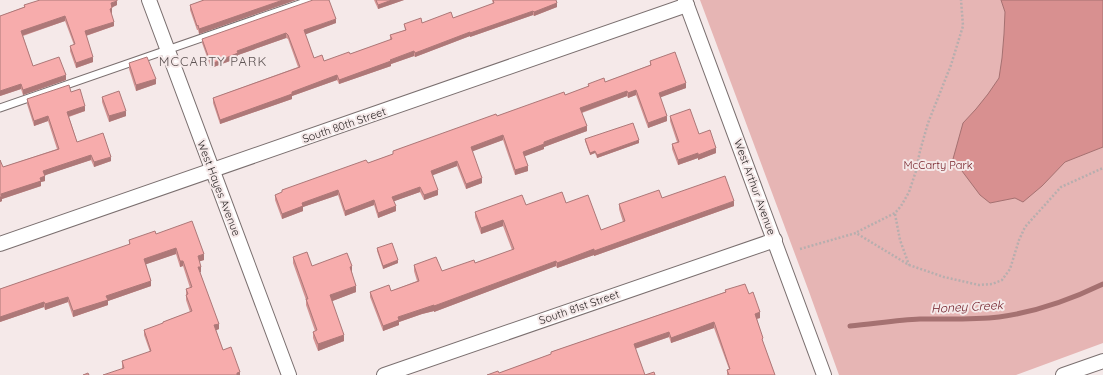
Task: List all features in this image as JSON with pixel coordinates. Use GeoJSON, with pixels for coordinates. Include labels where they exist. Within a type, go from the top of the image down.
{"type":"FeatureCollection","features":[{"type":"Feature","properties":{"kind":"street","name":"West Hayes Avenue"},"geometry":{"type":"LineString","coordinates":[[149,0],[289,375]]}},
{"type":"Feature","properties":{"kind":"street","name":"South 80th Street"},"geometry":{"type":"LineString","coordinates":[[0,244],[686,2]]}},
{"type":"Feature","properties":{"kind":"street","name":"West Arthur Avenue"},"geometry":{"type":"LineString","coordinates":[[686,2],[824,375]]}},
{"type":"Feature","properties":{"kind":"street","name":"South 81st Street"},"geometry":{"type":"LineString","coordinates":[[384,375],[775,240]]}},
{"type":"Feature","properties":{"kind":"street"},"geometry":{"type":"LineString","coordinates":[[1063,375],[1103,361]]}},
{"type":"Feature","properties":{"kind":"lane"},"geometry":{"type":"LineString","coordinates":[[0,108],[311,0]]}},
{"type":"Feature","properties":{"kind":"path"},"geometry":{"type":"LineString","coordinates":[[800,249],[856,232],[895,214],[901,206],[909,192],[928,123],[951,66],[963,26],[961,0]]}},
{"type":"Feature","properties":{"kind":"path"},"geometry":{"type":"LineString","coordinates":[[856,232],[909,265],[944,277],[979,285],[992,284],[1002,280],[1010,269],[1019,240],[1025,227],[1061,187],[1103,168]]}},
{"type":"Feature","properties":{"kind":"path"},"geometry":{"type":"LineString","coordinates":[[895,214],[900,240],[909,265]]}},
{"type":"Feature","properties":{"kind":"green space","name":"McCarty Park"},"geometry":{"type":"Polygon","coordinates":[[[700,0],[1103,0],[1103,343],[1016,375],[839,375],[700,0]]]}},
{"type":"Feature","properties":{"kind":"shaded area"},"geometry":{"type":"Polygon","coordinates":[[[1001,0],[1103,0],[1103,147],[1065,162],[1042,186],[1023,202],[1015,198],[990,203],[980,195],[953,159],[963,123],[988,94],[999,78],[1005,12],[1001,0]]]}},
{"type":"Feature","properties":{"kind":"building"},"geometry":{"type":"Polygon","coordinates":[[[40,0],[117,0],[111,3],[112,8],[110,9],[114,22],[85,31],[93,57],[76,63],[70,46],[75,44],[65,16],[21,31],[33,66],[59,57],[66,75],[23,90],[21,84],[0,91],[0,16],[25,7],[24,5],[40,0]]]}},
{"type":"Feature","properties":{"kind":"building"},"geometry":{"type":"Polygon","coordinates":[[[204,0],[283,0],[199,29],[190,5],[204,0]]]}},
{"type":"Feature","properties":{"kind":"building"},"geometry":{"type":"Polygon","coordinates":[[[313,0],[329,0],[336,19],[304,30],[314,58],[322,55],[324,61],[349,52],[350,54],[392,39],[390,35],[406,30],[404,24],[421,18],[422,23],[451,12],[453,18],[494,3],[493,0],[556,0],[557,3],[534,12],[533,11],[470,32],[415,53],[414,51],[339,80],[337,75],[292,92],[292,94],[220,120],[213,98],[300,67],[286,33],[237,51],[238,53],[211,64],[202,39],[313,0]]]}},
{"type":"Feature","properties":{"kind":"building"},"geometry":{"type":"Polygon","coordinates":[[[376,0],[392,0],[378,5],[376,0]]]}},
{"type":"Feature","properties":{"kind":"building"},"geometry":{"type":"Polygon","coordinates":[[[675,52],[686,83],[659,93],[667,116],[648,123],[636,90],[628,93],[627,91],[580,108],[587,126],[544,142],[544,144],[523,152],[528,166],[515,170],[503,135],[471,147],[482,178],[466,184],[457,161],[431,171],[438,190],[424,195],[420,187],[392,197],[396,206],[378,213],[374,200],[345,211],[338,190],[302,203],[303,206],[282,214],[275,195],[282,192],[282,190],[366,160],[368,163],[393,154],[393,151],[496,114],[497,116],[564,92],[565,95],[589,86],[588,84],[604,78],[605,82],[651,65],[650,61],[675,52]]]}},
{"type":"Feature","properties":{"kind":"building"},"geometry":{"type":"Polygon","coordinates":[[[147,57],[156,79],[136,85],[129,63],[147,57]]]}},
{"type":"Feature","properties":{"kind":"building"},"geometry":{"type":"Polygon","coordinates":[[[69,85],[71,92],[80,89],[85,106],[67,112],[77,142],[103,133],[111,157],[94,162],[91,155],[43,171],[45,176],[40,178],[41,181],[1,194],[2,197],[0,197],[0,160],[3,167],[59,149],[48,116],[34,121],[27,99],[69,85]]]}},
{"type":"Feature","properties":{"kind":"building"},"geometry":{"type":"Polygon","coordinates":[[[119,91],[126,111],[109,116],[102,97],[119,91]]]}},
{"type":"Feature","properties":{"kind":"building"},"geometry":{"type":"Polygon","coordinates":[[[690,109],[699,134],[710,130],[716,148],[698,155],[698,153],[678,160],[672,144],[679,142],[670,116],[690,109]]]}},
{"type":"Feature","properties":{"kind":"building"},"geometry":{"type":"Polygon","coordinates":[[[633,123],[639,140],[597,155],[595,151],[590,153],[585,139],[633,123]]]}},
{"type":"Feature","properties":{"kind":"building"},"geometry":{"type":"Polygon","coordinates":[[[725,176],[734,201],[594,251],[594,249],[557,263],[556,261],[434,306],[398,317],[399,320],[383,326],[370,292],[389,285],[391,291],[419,281],[414,265],[436,257],[442,271],[474,260],[475,263],[514,249],[503,220],[481,228],[475,212],[522,195],[526,205],[562,192],[566,203],[588,195],[601,230],[625,221],[619,204],[659,190],[662,198],[725,176]]]}},
{"type":"Feature","properties":{"kind":"building"},"geometry":{"type":"Polygon","coordinates":[[[192,221],[204,254],[198,256],[201,267],[198,267],[219,324],[214,325],[223,350],[231,347],[240,372],[237,373],[237,375],[103,375],[124,368],[122,361],[151,351],[144,330],[192,311],[186,295],[188,294],[186,289],[192,287],[183,261],[180,261],[176,248],[144,259],[151,281],[106,296],[108,300],[73,311],[68,297],[45,304],[44,302],[0,317],[0,289],[130,244],[129,240],[155,231],[156,234],[192,221]]]}},
{"type":"Feature","properties":{"kind":"building"},"geometry":{"type":"Polygon","coordinates":[[[392,243],[398,260],[383,266],[377,248],[392,243]]]}},
{"type":"Feature","properties":{"kind":"building"},"geometry":{"type":"Polygon","coordinates":[[[307,252],[312,266],[347,253],[352,266],[350,267],[356,286],[330,295],[344,335],[318,344],[313,332],[317,330],[293,257],[307,252]]]}},
{"type":"Feature","properties":{"kind":"building"},"geometry":{"type":"Polygon","coordinates":[[[745,284],[749,294],[753,292],[760,312],[755,314],[775,375],[729,375],[727,370],[730,369],[714,322],[671,338],[669,332],[634,344],[645,375],[487,375],[498,371],[499,373],[551,354],[551,352],[726,292],[725,290],[745,284]]]}},
{"type":"Feature","properties":{"kind":"building"},"geometry":{"type":"Polygon","coordinates":[[[654,372],[655,375],[645,375],[654,372]]]}},
{"type":"Feature","properties":{"kind":"waterway","name":"Honey Creek"},"geometry":{"type":"LineString","coordinates":[[850,326],[920,319],[979,319],[1013,315],[1052,305],[1103,284]]}},
{"type":"Feature","properties":{"kind":"district","name":"MCCARTY PARK"},"geometry":{"type":"Point","coordinates":[213,61]}}]}
